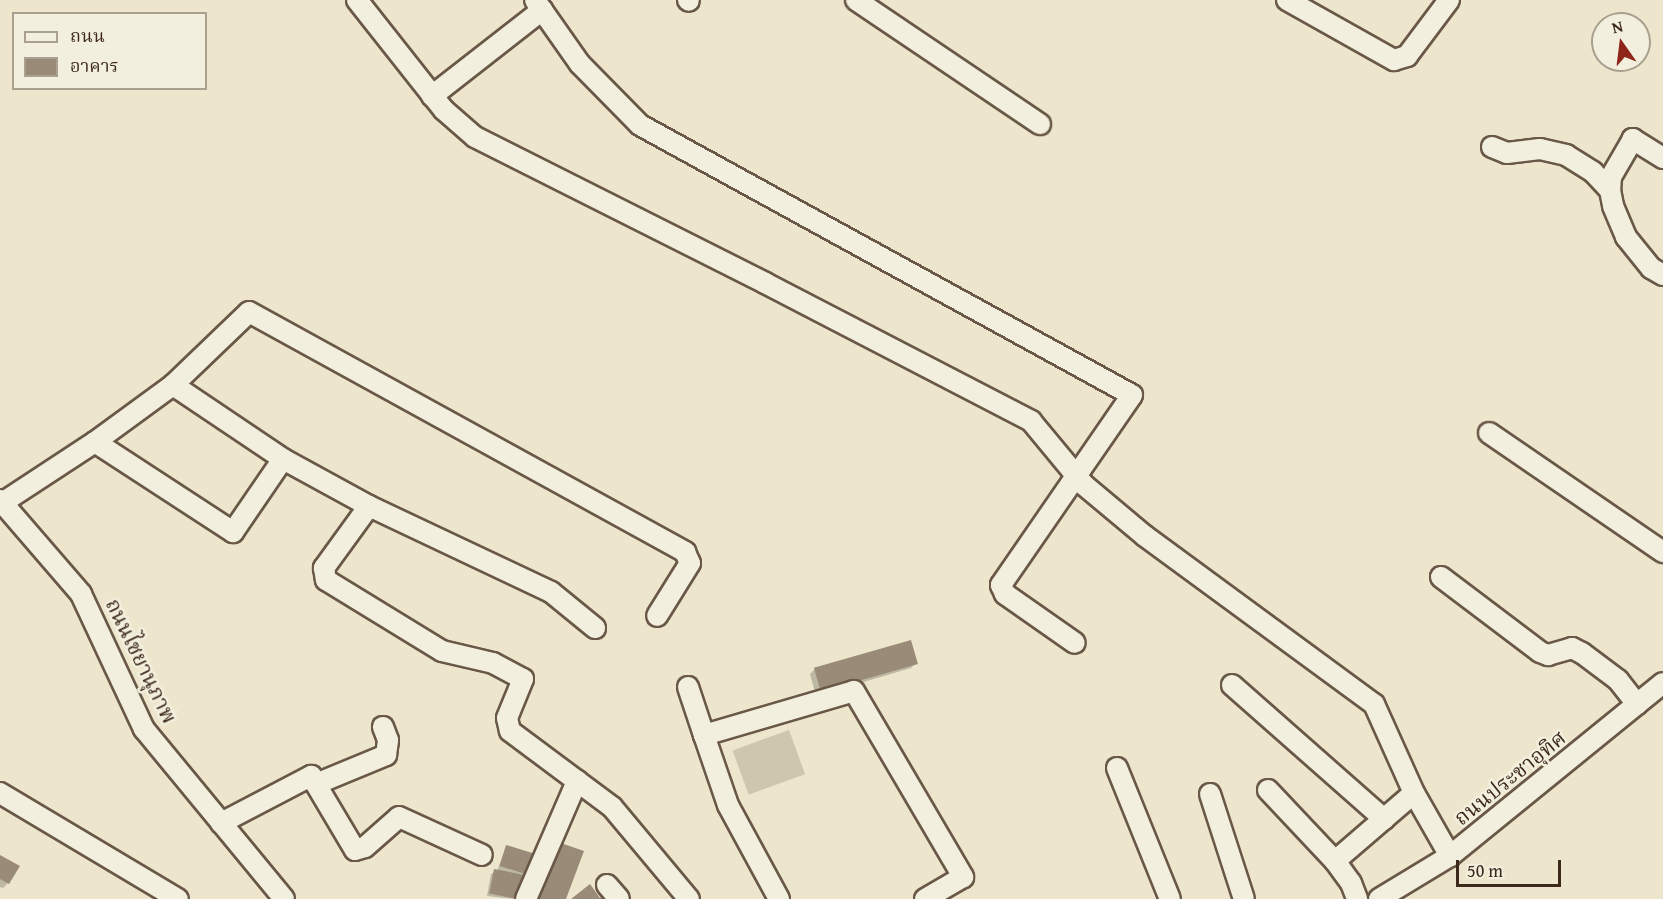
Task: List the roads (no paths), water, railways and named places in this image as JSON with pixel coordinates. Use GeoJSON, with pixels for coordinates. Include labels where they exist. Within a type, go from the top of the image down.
{"type":"FeatureCollection","features":[{"type":"Feature","properties":{"kind":"street"},"geometry":{"type":"LineString","coordinates":[[357,0],[432,96],[475,137],[756,278],[1031,421],[1076,476],[1145,536],[1374,704],[1414,793],[1450,856]]}},
{"type":"Feature","properties":{"kind":"street"},"geometry":{"type":"LineString","coordinates":[[856,0],[1040,124]]}},
{"type":"Feature","properties":{"kind":"street"},"geometry":{"type":"LineString","coordinates":[[1287,0],[1394,60],[1407,56],[1449,0]]}},
{"type":"Feature","properties":{"kind":"street"},"geometry":{"type":"LineString","coordinates":[[432,96],[539,5],[579,64],[640,125],[1132,395],[1001,585],[1005,594],[1075,643]]}},
{"type":"Feature","properties":{"kind":"street"},"geometry":{"type":"LineString","coordinates":[[1663,158],[1633,139],[1611,177],[1610,190],[1612,206],[1626,237],[1651,268],[1663,275]]}},
{"type":"Feature","properties":{"kind":"street"},"geometry":{"type":"LineString","coordinates":[[1492,147],[1507,153],[1540,149],[1566,155],[1593,172],[1610,190]]}},
{"type":"Feature","properties":{"kind":"street"},"geometry":{"type":"LineString","coordinates":[[1,502],[95,442],[173,385],[249,312],[685,552],[690,562],[657,616]]}},
{"type":"Feature","properties":{"kind":"street"},"geometry":{"type":"LineString","coordinates":[[173,385],[283,459],[369,506],[551,592],[595,628]]}},
{"type":"Feature","properties":{"kind":"street"},"geometry":{"type":"LineString","coordinates":[[1489,433],[1663,552]]}},
{"type":"Feature","properties":{"kind":"street"},"geometry":{"type":"LineString","coordinates":[[95,442],[234,532],[283,459]]}},
{"type":"Feature","properties":{"kind":"street","name":"ถนนไชยานุภาพ"},"geometry":{"type":"LineString","coordinates":[[1,502],[81,594],[144,729],[221,823],[276,896]]}},
{"type":"Feature","properties":{"kind":"street"},"geometry":{"type":"LineString","coordinates":[[369,506],[324,568],[326,580],[442,651],[493,663],[523,679],[507,718],[510,731],[612,807],[689,899]]}},
{"type":"Feature","properties":{"kind":"street"},"geometry":{"type":"LineString","coordinates":[[1441,577],[1540,652],[1548,655],[1572,648],[1582,653],[1618,680],[1637,704]]}},
{"type":"Feature","properties":{"kind":"street","name":"ถนนประชาอุทิศ"},"geometry":{"type":"LineString","coordinates":[[1379,899],[1450,856],[1663,683]]}},
{"type":"Feature","properties":{"kind":"street"},"geometry":{"type":"LineString","coordinates":[[1232,685],[1384,819]]}},
{"type":"Feature","properties":{"kind":"street"},"geometry":{"type":"LineString","coordinates":[[688,687],[728,806],[779,899]]}},
{"type":"Feature","properties":{"kind":"street"},"geometry":{"type":"LineString","coordinates":[[704,735],[855,691],[963,877],[925,899]]}},
{"type":"Feature","properties":{"kind":"street"},"geometry":{"type":"LineString","coordinates":[[315,784],[386,755],[388,740],[383,727]]}},
{"type":"Feature","properties":{"kind":"street"},"geometry":{"type":"LineString","coordinates":[[1117,768],[1170,899]]}},
{"type":"Feature","properties":{"kind":"street"},"geometry":{"type":"LineString","coordinates":[[221,823],[311,776],[355,850],[365,847],[399,817],[482,855]]}},
{"type":"Feature","properties":{"kind":"street"},"geometry":{"type":"LineString","coordinates":[[526,899],[577,781]]}},
{"type":"Feature","properties":{"kind":"street"},"geometry":{"type":"LineString","coordinates":[[1268,790],[1335,861],[1351,883],[1358,899]]}},
{"type":"Feature","properties":{"kind":"street"},"geometry":{"type":"LineString","coordinates":[[1335,861],[1414,793]]}},
{"type":"Feature","properties":{"kind":"street"},"geometry":{"type":"LineString","coordinates":[[0,794],[178,899]]}},
{"type":"Feature","properties":{"kind":"street"},"geometry":{"type":"LineString","coordinates":[[1210,794],[1244,899]]}}]}
